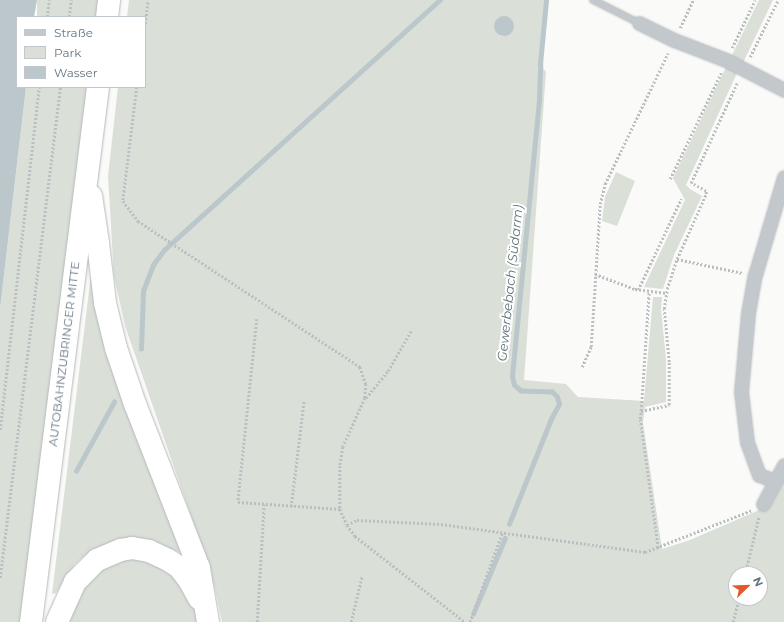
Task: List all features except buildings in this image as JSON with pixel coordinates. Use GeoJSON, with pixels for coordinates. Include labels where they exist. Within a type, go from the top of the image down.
{"type":"FeatureCollection","features":[{"type":"Feature","properties":{"kind":"highway"},"geometry":{"type":"LineString","coordinates":[[107,16],[109,0]]}},
{"type":"Feature","properties":{"kind":"highway","name":"AUTOBAHNZUBRINGER MITTE"},"geometry":{"type":"LineString","coordinates":[[31,622],[98,88]]}},
{"type":"Feature","properties":{"kind":"highway"},"geometry":{"type":"LineString","coordinates":[[87,173],[98,243],[105,303],[116,348],[135,404],[199,568],[207,615]]}},
{"type":"Feature","properties":{"kind":"highway"},"geometry":{"type":"LineString","coordinates":[[57,622],[75,582],[85,570],[108,554],[132,548],[149,550],[160,554],[179,567],[189,580],[207,615]]}},
{"type":"Feature","properties":{"kind":"street"},"geometry":{"type":"LineString","coordinates":[[639,23],[674,40],[726,60],[784,90]]}},
{"type":"Feature","properties":{"kind":"street"},"geometry":{"type":"LineString","coordinates":[[775,481],[759,475],[747,442],[742,392],[748,313],[755,275],[784,177]]}},
{"type":"Feature","properties":{"kind":"street"},"geometry":{"type":"LineString","coordinates":[[763,504],[784,465]]}},
{"type":"Feature","properties":{"kind":"lane"},"geometry":{"type":"LineString","coordinates":[[593,0],[639,23]]}},
{"type":"Feature","properties":{"kind":"path"},"geometry":{"type":"LineString","coordinates":[[47,16],[49,0]]}},
{"type":"Feature","properties":{"kind":"path"},"geometry":{"type":"LineString","coordinates":[[68,16],[71,0]]}},
{"type":"Feature","properties":{"kind":"path"},"geometry":{"type":"LineString","coordinates":[[146,16],[148,0]]}},
{"type":"Feature","properties":{"kind":"path"},"geometry":{"type":"LineString","coordinates":[[582,367],[591,347],[600,204],[605,184],[692,0]]}},
{"type":"Feature","properties":{"kind":"path"},"geometry":{"type":"LineString","coordinates":[[670,179],[755,0]]}},
{"type":"Feature","properties":{"kind":"path"},"geometry":{"type":"LineString","coordinates":[[641,411],[669,405],[669,362],[664,309],[677,259],[706,194],[706,191],[691,183],[778,0]]}},
{"type":"Feature","properties":{"kind":"path"},"geometry":{"type":"LineString","coordinates":[[0,430],[39,88]]}},
{"type":"Feature","properties":{"kind":"path"},"geometry":{"type":"LineString","coordinates":[[0,578],[60,88]]}},
{"type":"Feature","properties":{"kind":"path"},"geometry":{"type":"LineString","coordinates":[[137,88],[123,201],[138,221],[360,367],[366,384],[365,398]]}},
{"type":"Feature","properties":{"kind":"path"},"geometry":{"type":"LineString","coordinates":[[638,290],[681,199]]}},
{"type":"Feature","properties":{"kind":"path"},"geometry":{"type":"LineString","coordinates":[[677,259],[755,275]]}},
{"type":"Feature","properties":{"kind":"path"},"geometry":{"type":"LineString","coordinates":[[595,274],[638,290],[667,293]]}},
{"type":"Feature","properties":{"kind":"path"},"geometry":{"type":"LineString","coordinates":[[650,292],[640,419],[658,548]]}},
{"type":"Feature","properties":{"kind":"path"},"geometry":{"type":"LineString","coordinates":[[257,319],[238,502],[291,507],[340,509]]}},
{"type":"Feature","properties":{"kind":"path"},"geometry":{"type":"LineString","coordinates":[[411,331],[388,371],[365,398],[343,447],[340,466],[340,509],[355,536],[465,622]]}},
{"type":"Feature","properties":{"kind":"path"},"geometry":{"type":"LineString","coordinates":[[291,507],[304,400]]}},
{"type":"Feature","properties":{"kind":"path"},"geometry":{"type":"LineString","coordinates":[[257,622],[264,504]]}},
{"type":"Feature","properties":{"kind":"path"},"geometry":{"type":"LineString","coordinates":[[347,524],[357,520],[441,524],[645,552],[763,504]]}},
{"type":"Feature","properties":{"kind":"path"},"geometry":{"type":"LineString","coordinates":[[747,566],[763,504]]}},
{"type":"Feature","properties":{"kind":"path"},"geometry":{"type":"LineString","coordinates":[[470,622],[502,533]]}},
{"type":"Feature","properties":{"kind":"path"},"geometry":{"type":"LineString","coordinates":[[351,622],[362,576]]}},
{"type":"Feature","properties":{"kind":"path"},"geometry":{"type":"LineString","coordinates":[[733,622],[737,606]]}},
{"type":"Feature","properties":{"kind":"green space"},"geometry":{"type":"Polygon","coordinates":[[[37,0],[99,0],[99,16],[37,16],[37,0]]]}},
{"type":"Feature","properties":{"kind":"green space"},"geometry":{"type":"Polygon","coordinates":[[[129,0],[545,0],[540,64],[546,72],[524,380],[566,384],[578,397],[644,401],[653,297],[662,297],[661,309],[666,359],[666,402],[645,407],[643,423],[662,549],[690,540],[766,507],[784,477],[784,622],[222,622],[215,589],[198,536],[125,326],[114,276],[108,176],[118,88],[146,88],[146,16],[127,16],[129,0]]]}},
{"type":"Feature","properties":{"kind":"green space"},"geometry":{"type":"Polygon","coordinates":[[[759,0],[773,0],[742,65],[730,59],[759,0]]]}},
{"type":"Feature","properties":{"kind":"green space"},"geometry":{"type":"Polygon","coordinates":[[[726,67],[737,73],[686,185],[702,196],[674,255],[663,289],[644,287],[685,200],[673,178],[726,67]]]}},
{"type":"Feature","properties":{"kind":"green space"},"geometry":{"type":"Polygon","coordinates":[[[26,88],[89,88],[74,217],[20,622],[0,622],[0,309],[26,88]]]}},
{"type":"Feature","properties":{"kind":"green space"},"geometry":{"type":"Polygon","coordinates":[[[616,172],[635,181],[617,226],[602,221],[605,197],[616,172]]]}},
{"type":"Feature","properties":{"kind":"green space"},"geometry":{"type":"Polygon","coordinates":[[[93,258],[185,554],[143,540],[94,550],[75,564],[56,593],[52,594],[93,258]]]}},
{"type":"Feature","properties":{"kind":"green space"},"geometry":{"type":"Polygon","coordinates":[[[138,556],[178,577],[202,622],[63,622],[95,570],[138,556]]]}},
{"type":"Feature","properties":{"kind":"water"},"geometry":{"type":"Polygon","coordinates":[[[0,0],[37,0],[34,16],[16,16],[16,88],[26,88],[0,309],[0,0]]]}},
{"type":"Feature","properties":{"kind":"water"},"geometry":{"type":"Polygon","coordinates":[[[504,16],[511,19],[514,26],[511,33],[504,36],[497,33],[494,26],[497,19],[504,16]]]}},
{"type":"Feature","properties":{"kind":"waterway"},"geometry":{"type":"LineString","coordinates":[[141,349],[143,291],[153,265],[164,250],[440,0]]}},
{"type":"Feature","properties":{"kind":"waterway","name":"Gewerbebach (Südarm)"},"geometry":{"type":"LineString","coordinates":[[509,524],[551,419],[559,404],[557,397],[552,392],[521,391],[514,385],[512,376],[539,100],[540,64],[546,0]]}},
{"type":"Feature","properties":{"kind":"waterway"},"geometry":{"type":"LineString","coordinates":[[76,471],[114,402]]}},
{"type":"Feature","properties":{"kind":"waterway","name":"Gewerbebach (Südarm)"},"geometry":{"type":"LineString","coordinates":[[473,614],[505,538]]}}]}
